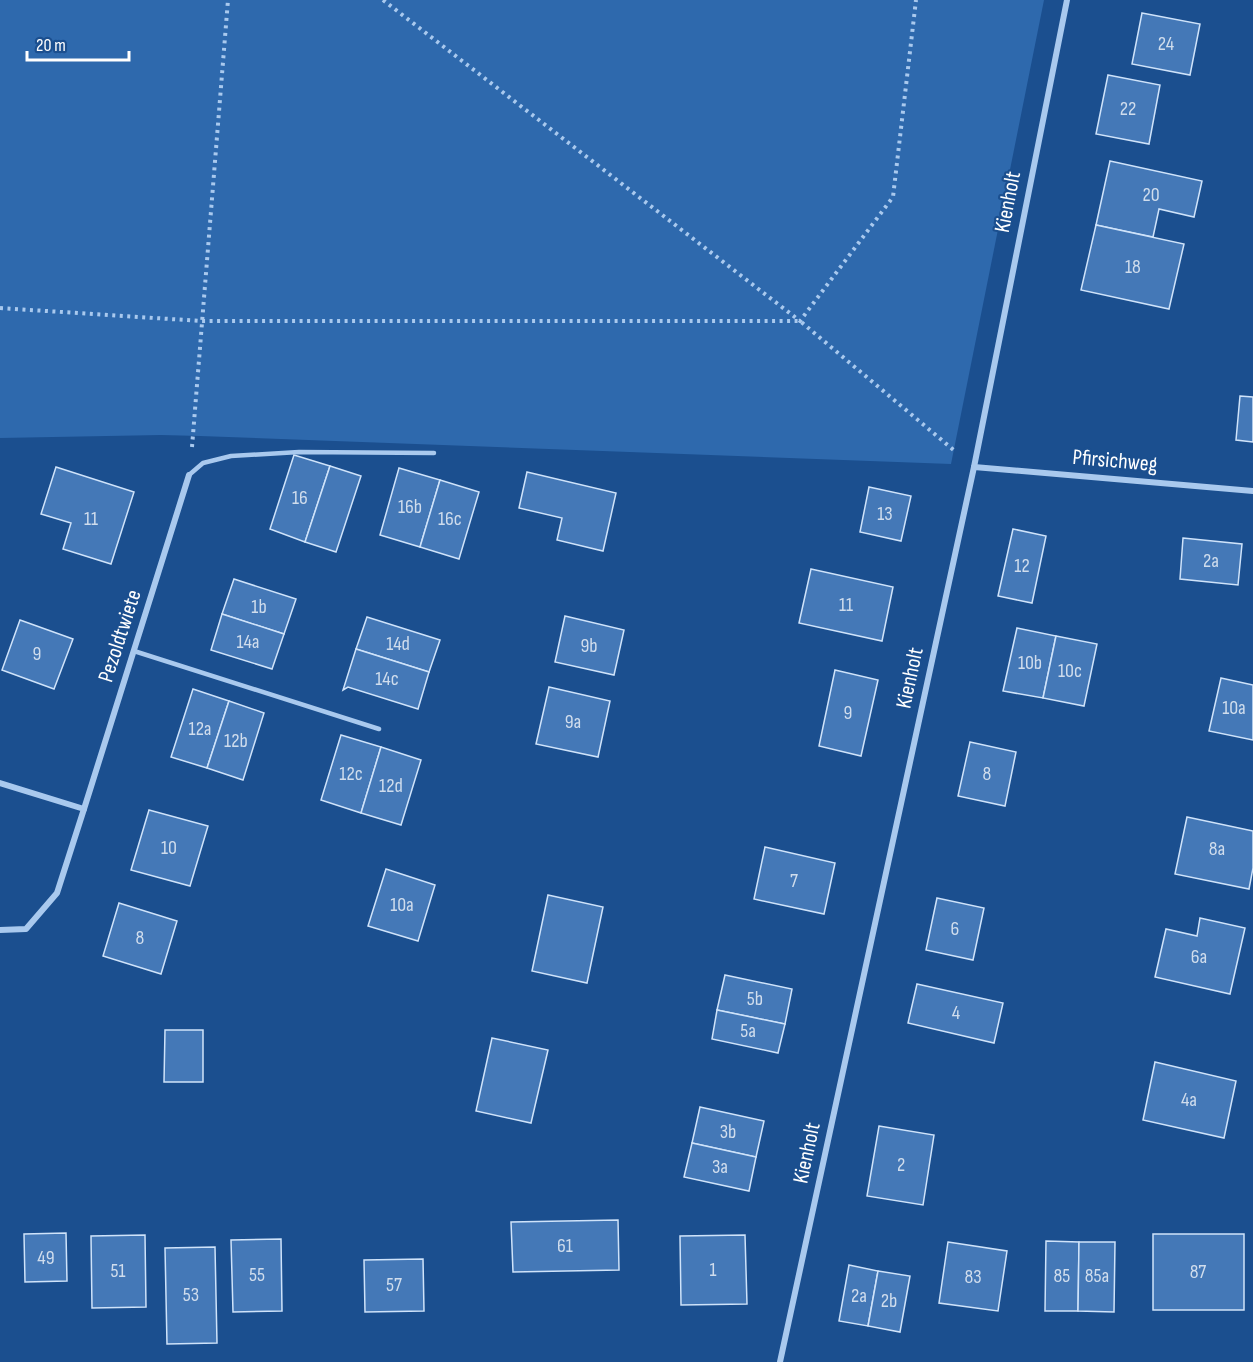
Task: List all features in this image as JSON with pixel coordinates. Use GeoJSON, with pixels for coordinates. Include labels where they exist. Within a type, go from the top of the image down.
{"type":"FeatureCollection","features":[{"type":"Feature","properties":{"kind":"street","name":"Kienholt"},"geometry":{"type":"LineString","coordinates":[[780,1362],[974,467],[1067,0]]}},
{"type":"Feature","properties":{"kind":"street","name":"Pfirsichweg"},"geometry":{"type":"LineString","coordinates":[[974,467],[1253,491]]}},
{"type":"Feature","properties":{"kind":"street","name":"Pezoldtwiete"},"geometry":{"type":"LineString","coordinates":[[0,930],[26,929],[57,893],[189,475]]}},
{"type":"Feature","properties":{"kind":"street"},"geometry":{"type":"LineString","coordinates":[[0,783],[84,809]]}},
{"type":"Feature","properties":{"kind":"lane"},"geometry":{"type":"LineString","coordinates":[[189,475],[203,463],[231,456],[299,452],[434,453]]}},
{"type":"Feature","properties":{"kind":"lane"},"geometry":{"type":"LineString","coordinates":[[134,651],[379,729]]}},
{"type":"Feature","properties":{"kind":"path"},"geometry":{"type":"LineString","coordinates":[[189,475],[228,0]]}},
{"type":"Feature","properties":{"kind":"path"},"geometry":{"type":"LineString","coordinates":[[383,0],[800,321],[974,467]]}},
{"type":"Feature","properties":{"kind":"path"},"geometry":{"type":"LineString","coordinates":[[800,321],[893,197],[916,0]]}},
{"type":"Feature","properties":{"kind":"path"},"geometry":{"type":"LineString","coordinates":[[0,308],[201,321],[800,321]]}},
{"type":"Feature","properties":{"kind":"shaded area"},"geometry":{"type":"Polygon","coordinates":[[[0,0],[1044,0],[951,464],[200,436],[0,438],[0,0]]]}},
{"type":"Feature","properties":{"kind":"building"},"geometry":{"type":"Polygon","coordinates":[[[1142,13],[1200,24],[1190,75],[1132,64],[1142,13]]]}},
{"type":"Feature","properties":{"kind":"building"},"geometry":{"type":"Polygon","coordinates":[[[1108,75],[1160,85],[1149,144],[1096,134],[1108,75]]]}},
{"type":"Feature","properties":{"kind":"building"},"geometry":{"type":"Polygon","coordinates":[[[1110,161],[1202,181],[1194,217],[1159,209],[1153,237],[1096,225],[1110,161]]]}},
{"type":"Feature","properties":{"kind":"building"},"geometry":{"type":"Polygon","coordinates":[[[1096,225],[1184,244],[1169,309],[1081,290],[1096,225]]]}},
{"type":"Feature","properties":{"kind":"building"},"geometry":{"type":"Polygon","coordinates":[[[1240,396],[1253,397],[1253,442],[1236,440],[1240,396]]]}},
{"type":"Feature","properties":{"kind":"building"},"geometry":{"type":"Polygon","coordinates":[[[294,455],[330,466],[305,542],[270,529],[294,455]]]}},
{"type":"Feature","properties":{"kind":"building"},"geometry":{"type":"Polygon","coordinates":[[[330,466],[361,476],[336,552],[305,542],[330,466]]]}},
{"type":"Feature","properties":{"kind":"building"},"geometry":{"type":"Polygon","coordinates":[[[56,467],[134,492],[111,564],[63,549],[71,523],[41,514],[56,467]]]}},
{"type":"Feature","properties":{"kind":"building"},"geometry":{"type":"Polygon","coordinates":[[[399,468],[440,480],[420,547],[380,535],[399,468]]]}},
{"type":"Feature","properties":{"kind":"building"},"geometry":{"type":"Polygon","coordinates":[[[527,472],[616,493],[603,551],[557,540],[562,518],[519,508],[527,472]]]}},
{"type":"Feature","properties":{"kind":"building"},"geometry":{"type":"Polygon","coordinates":[[[440,480],[479,492],[459,559],[420,547],[440,480]]]}},
{"type":"Feature","properties":{"kind":"building"},"geometry":{"type":"Polygon","coordinates":[[[869,487],[911,496],[901,541],[860,532],[869,487]]]}},
{"type":"Feature","properties":{"kind":"building"},"geometry":{"type":"Polygon","coordinates":[[[1013,529],[1046,536],[1032,603],[998,596],[1013,529]]]}},
{"type":"Feature","properties":{"kind":"building"},"geometry":{"type":"Polygon","coordinates":[[[1183,538],[1242,544],[1238,585],[1180,579],[1183,538]]]}},
{"type":"Feature","properties":{"kind":"building"},"geometry":{"type":"Polygon","coordinates":[[[811,569],[893,587],[882,641],[799,623],[811,569]]]}},
{"type":"Feature","properties":{"kind":"building"},"geometry":{"type":"Polygon","coordinates":[[[234,579],[296,599],[284,634],[222,614],[234,579]]]}},
{"type":"Feature","properties":{"kind":"building"},"geometry":{"type":"Polygon","coordinates":[[[222,614],[284,634],[272,669],[211,650],[222,614]]]}},
{"type":"Feature","properties":{"kind":"building"},"geometry":{"type":"Polygon","coordinates":[[[565,616],[624,630],[614,675],[555,662],[565,616]]]}},
{"type":"Feature","properties":{"kind":"building"},"geometry":{"type":"Polygon","coordinates":[[[367,617],[440,640],[429,672],[356,649],[367,617]]]}},
{"type":"Feature","properties":{"kind":"building"},"geometry":{"type":"Polygon","coordinates":[[[20,620],[73,639],[54,689],[2,670],[20,620]]]}},
{"type":"Feature","properties":{"kind":"building"},"geometry":{"type":"Polygon","coordinates":[[[1017,628],[1056,636],[1043,698],[1003,691],[1017,628]]]}},
{"type":"Feature","properties":{"kind":"building"},"geometry":{"type":"Polygon","coordinates":[[[1056,636],[1097,644],[1084,706],[1043,698],[1056,636]]]}},
{"type":"Feature","properties":{"kind":"building"},"geometry":{"type":"Polygon","coordinates":[[[356,649],[429,672],[418,709],[348,687],[343,690],[356,649]]]}},
{"type":"Feature","properties":{"kind":"building"},"geometry":{"type":"Polygon","coordinates":[[[835,670],[878,680],[861,756],[819,746],[835,670]]]}},
{"type":"Feature","properties":{"kind":"building"},"geometry":{"type":"Polygon","coordinates":[[[1221,678],[1253,685],[1253,740],[1209,731],[1221,678]]]}},
{"type":"Feature","properties":{"kind":"building"},"geometry":{"type":"Polygon","coordinates":[[[549,687],[610,701],[598,757],[536,744],[549,687]]]}},
{"type":"Feature","properties":{"kind":"building"},"geometry":{"type":"Polygon","coordinates":[[[193,689],[229,701],[207,768],[171,757],[193,689]]]}},
{"type":"Feature","properties":{"kind":"building"},"geometry":{"type":"Polygon","coordinates":[[[229,701],[264,713],[243,780],[207,768],[229,701]]]}},
{"type":"Feature","properties":{"kind":"building"},"geometry":{"type":"Polygon","coordinates":[[[341,735],[381,747],[361,813],[321,800],[341,735]]]}},
{"type":"Feature","properties":{"kind":"building"},"geometry":{"type":"Polygon","coordinates":[[[970,742],[1016,752],[1005,806],[958,796],[970,742]]]}},
{"type":"Feature","properties":{"kind":"building"},"geometry":{"type":"Polygon","coordinates":[[[381,747],[421,760],[401,825],[361,813],[381,747]]]}},
{"type":"Feature","properties":{"kind":"building"},"geometry":{"type":"Polygon","coordinates":[[[149,810],[208,826],[190,886],[131,870],[149,810]]]}},
{"type":"Feature","properties":{"kind":"building"},"geometry":{"type":"Polygon","coordinates":[[[1187,817],[1253,831],[1253,868],[1249,889],[1175,874],[1187,817]]]}},
{"type":"Feature","properties":{"kind":"building"},"geometry":{"type":"Polygon","coordinates":[[[765,847],[835,863],[824,914],[754,899],[765,847]]]}},
{"type":"Feature","properties":{"kind":"building"},"geometry":{"type":"Polygon","coordinates":[[[386,869],[435,885],[418,941],[368,926],[386,869]]]}},
{"type":"Feature","properties":{"kind":"building"},"geometry":{"type":"Polygon","coordinates":[[[548,895],[603,907],[587,983],[532,971],[548,895]]]}},
{"type":"Feature","properties":{"kind":"building"},"geometry":{"type":"Polygon","coordinates":[[[937,898],[984,908],[973,960],[926,950],[937,898]]]}},
{"type":"Feature","properties":{"kind":"building"},"geometry":{"type":"Polygon","coordinates":[[[119,903],[177,921],[161,974],[103,956],[119,903]]]}},
{"type":"Feature","properties":{"kind":"building"},"geometry":{"type":"Polygon","coordinates":[[[1200,918],[1245,928],[1230,994],[1155,977],[1166,929],[1197,936],[1200,918]]]}},
{"type":"Feature","properties":{"kind":"building"},"geometry":{"type":"Polygon","coordinates":[[[725,975],[792,989],[785,1024],[717,1010],[725,975]]]}},
{"type":"Feature","properties":{"kind":"building"},"geometry":{"type":"Polygon","coordinates":[[[917,984],[1003,1003],[994,1043],[908,1023],[917,984]]]}},
{"type":"Feature","properties":{"kind":"building"},"geometry":{"type":"Polygon","coordinates":[[[717,1010],[785,1024],[778,1053],[712,1039],[717,1010]]]}},
{"type":"Feature","properties":{"kind":"building"},"geometry":{"type":"Polygon","coordinates":[[[165,1030],[203,1030],[203,1082],[164,1082],[165,1030]]]}},
{"type":"Feature","properties":{"kind":"building"},"geometry":{"type":"Polygon","coordinates":[[[492,1038],[548,1050],[531,1123],[476,1111],[492,1038]]]}},
{"type":"Feature","properties":{"kind":"building"},"geometry":{"type":"Polygon","coordinates":[[[1155,1062],[1236,1081],[1224,1138],[1143,1120],[1155,1062]]]}},
{"type":"Feature","properties":{"kind":"building"},"geometry":{"type":"Polygon","coordinates":[[[700,1107],[764,1121],[756,1157],[692,1143],[700,1107]]]}},
{"type":"Feature","properties":{"kind":"building"},"geometry":{"type":"Polygon","coordinates":[[[879,1126],[934,1135],[923,1205],[867,1196],[879,1126]]]}},
{"type":"Feature","properties":{"kind":"building"},"geometry":{"type":"Polygon","coordinates":[[[692,1143],[756,1157],[749,1191],[684,1177],[692,1143]]]}},
{"type":"Feature","properties":{"kind":"building"},"geometry":{"type":"Polygon","coordinates":[[[618,1220],[619,1270],[513,1272],[511,1222],[618,1220]]]}},
{"type":"Feature","properties":{"kind":"building"},"geometry":{"type":"Polygon","coordinates":[[[66,1233],[67,1281],[25,1282],[24,1234],[66,1233]]]}},
{"type":"Feature","properties":{"kind":"building"},"geometry":{"type":"Polygon","coordinates":[[[1153,1234],[1244,1234],[1244,1310],[1153,1310],[1153,1234]]]}},
{"type":"Feature","properties":{"kind":"building"},"geometry":{"type":"Polygon","coordinates":[[[145,1235],[146,1307],[92,1308],[91,1236],[145,1235]]]}},
{"type":"Feature","properties":{"kind":"building"},"geometry":{"type":"Polygon","coordinates":[[[745,1235],[747,1304],[681,1305],[680,1236],[745,1235]]]}},
{"type":"Feature","properties":{"kind":"building"},"geometry":{"type":"Polygon","coordinates":[[[281,1239],[282,1311],[233,1312],[231,1240],[281,1239]]]}},
{"type":"Feature","properties":{"kind":"building"},"geometry":{"type":"Polygon","coordinates":[[[1046,1241],[1079,1242],[1078,1311],[1045,1311],[1046,1241]]]}},
{"type":"Feature","properties":{"kind":"building"},"geometry":{"type":"Polygon","coordinates":[[[948,1242],[1007,1251],[998,1311],[939,1303],[948,1242]]]}},
{"type":"Feature","properties":{"kind":"building"},"geometry":{"type":"Polygon","coordinates":[[[1079,1242],[1115,1242],[1114,1312],[1078,1311],[1079,1242]]]}},
{"type":"Feature","properties":{"kind":"building"},"geometry":{"type":"Polygon","coordinates":[[[215,1247],[217,1343],[167,1344],[165,1248],[215,1247]]]}},
{"type":"Feature","properties":{"kind":"building"},"geometry":{"type":"Polygon","coordinates":[[[423,1259],[424,1311],[365,1312],[364,1260],[423,1259]]]}},
{"type":"Feature","properties":{"kind":"building"},"geometry":{"type":"Polygon","coordinates":[[[849,1265],[878,1271],[868,1326],[839,1321],[849,1265]]]}},
{"type":"Feature","properties":{"kind":"building"},"geometry":{"type":"Polygon","coordinates":[[[878,1271],[910,1276],[900,1332],[868,1326],[878,1271]]]}}]}
